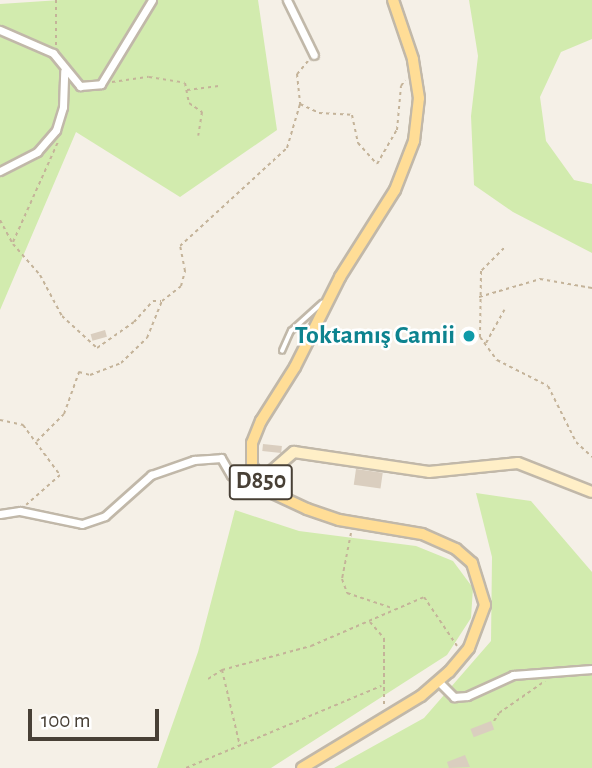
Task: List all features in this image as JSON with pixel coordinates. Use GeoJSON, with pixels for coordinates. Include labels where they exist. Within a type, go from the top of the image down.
{"type":"FeatureCollection","features":[{"type":"Feature","properties":{"kind":"main road","name":"D850"},"geometry":{"type":"LineString","coordinates":[[302,768],[439,681],[462,657],[480,626],[485,605],[472,563],[456,549],[422,534],[351,522],[307,509],[266,490],[252,466],[251,443],[331,294],[395,190],[414,141],[419,98],[414,68],[393,0]]}},
{"type":"Feature","properties":{"kind":"street"},"geometry":{"type":"LineString","coordinates":[[0,30],[53,53],[64,71],[80,86],[101,84],[152,0]]}},
{"type":"Feature","properties":{"kind":"street"},"geometry":{"type":"LineString","coordinates":[[287,0],[314,55]]}},
{"type":"Feature","properties":{"kind":"street"},"geometry":{"type":"LineString","coordinates":[[0,171],[37,152],[56,130],[63,107],[64,71]]}},
{"type":"Feature","properties":{"kind":"street"},"geometry":{"type":"LineString","coordinates":[[0,514],[20,510],[82,524],[105,516],[151,475],[194,460],[221,458],[231,475],[252,491],[266,490],[273,470],[294,452],[429,472],[518,463],[592,492]]}},
{"type":"Feature","properties":{"kind":"street"},"geometry":{"type":"LineString","coordinates":[[439,681],[454,697],[467,696],[513,675],[592,669]]}},
{"type":"Feature","properties":{"kind":"lane"},"geometry":{"type":"LineString","coordinates":[[282,351],[291,331],[331,294]]}},
{"type":"Feature","properties":{"kind":"path"},"geometry":{"type":"LineString","coordinates":[[53,53],[59,33],[56,0]]}},
{"type":"Feature","properties":{"kind":"path"},"geometry":{"type":"LineString","coordinates":[[37,441],[64,414],[79,372],[90,375],[121,363],[147,338],[162,301],[181,286],[185,271],[180,246],[287,148],[300,104],[297,74],[314,55]]}},
{"type":"Feature","properties":{"kind":"path"},"geometry":{"type":"LineString","coordinates":[[300,104],[319,113],[352,115],[358,143],[377,164],[397,130],[401,86],[414,68]]}},
{"type":"Feature","properties":{"kind":"path"},"geometry":{"type":"LineString","coordinates":[[101,84],[149,77],[185,83],[189,103],[202,112],[198,136]]}},
{"type":"Feature","properties":{"kind":"path"},"geometry":{"type":"LineString","coordinates":[[186,90],[221,86]]}},
{"type":"Feature","properties":{"kind":"path"},"geometry":{"type":"LineString","coordinates":[[13,244],[30,197],[58,142],[56,130]]}},
{"type":"Feature","properties":{"kind":"path"},"geometry":{"type":"LineString","coordinates":[[0,220],[13,244],[40,275],[62,316],[97,348],[134,322],[153,301],[162,301]]}},
{"type":"Feature","properties":{"kind":"path"},"geometry":{"type":"LineString","coordinates":[[504,248],[481,271],[478,298],[480,337],[497,360],[548,386],[576,442],[592,457]]}},
{"type":"Feature","properties":{"kind":"path"},"geometry":{"type":"LineString","coordinates":[[478,298],[540,279],[592,288]]}},
{"type":"Feature","properties":{"kind":"path"},"geometry":{"type":"LineString","coordinates":[[485,344],[505,310]]}},
{"type":"Feature","properties":{"kind":"path"},"geometry":{"type":"LineString","coordinates":[[0,420],[23,425],[60,475],[20,510]]}},
{"type":"Feature","properties":{"kind":"path"},"geometry":{"type":"LineString","coordinates":[[351,522],[342,579],[347,593],[394,608]]}},
{"type":"Feature","properties":{"kind":"path"},"geometry":{"type":"LineString","coordinates":[[208,679],[222,670],[311,646],[424,597],[462,657]]}},
{"type":"Feature","properties":{"kind":"path"},"geometry":{"type":"LineString","coordinates":[[370,622],[384,638],[381,686],[386,717]]}},
{"type":"Feature","properties":{"kind":"path"},"geometry":{"type":"LineString","coordinates":[[222,670],[241,747]]}},
{"type":"Feature","properties":{"kind":"path"},"geometry":{"type":"LineString","coordinates":[[494,721],[499,713],[561,671]]}},
{"type":"Feature","properties":{"kind":"path"},"geometry":{"type":"LineString","coordinates":[[186,768],[381,686]]}},
{"type":"Feature","properties":{"kind":"green space"},"geometry":{"type":"Polygon","coordinates":[[[60,0],[258,0],[277,130],[180,197],[76,132],[0,310],[0,4],[60,0]]]}},
{"type":"Feature","properties":{"kind":"green space"},"geometry":{"type":"Polygon","coordinates":[[[469,0],[592,0],[592,39],[561,52],[540,97],[546,141],[574,180],[592,184],[592,253],[513,212],[474,185],[471,116],[478,56],[469,0]]]}},
{"type":"Feature","properties":{"kind":"green space"},"geometry":{"type":"Polygon","coordinates":[[[476,493],[531,501],[592,572],[592,768],[334,768],[424,718],[491,641],[492,557],[476,493]]]}},
{"type":"Feature","properties":{"kind":"green space"},"geometry":{"type":"Polygon","coordinates":[[[235,510],[299,531],[416,546],[453,561],[473,588],[471,618],[447,655],[271,768],[157,768],[198,652],[235,510]]]}},
{"type":"Feature","properties":{"kind":"building"},"geometry":{"type":"Polygon","coordinates":[[[105,330],[107,337],[93,341],[91,334],[105,330]]]}},
{"type":"Feature","properties":{"kind":"building"},"geometry":{"type":"Polygon","coordinates":[[[263,444],[282,446],[281,453],[262,451],[263,444]]]}},
{"type":"Feature","properties":{"kind":"building"},"geometry":{"type":"Polygon","coordinates":[[[356,469],[383,473],[381,489],[354,485],[356,469]]]}},
{"type":"Feature","properties":{"kind":"building"},"geometry":{"type":"Polygon","coordinates":[[[491,721],[494,729],[474,737],[470,729],[491,721]]]}},
{"type":"Feature","properties":{"kind":"building"},"geometry":{"type":"Polygon","coordinates":[[[465,755],[470,767],[449,768],[447,762],[465,755]]]}},
{"type":"Feature","properties":{"kind":"place","name":"Toktamış Camii"},"geometry":{"type":"Point","coordinates":[469,336]}}]}
